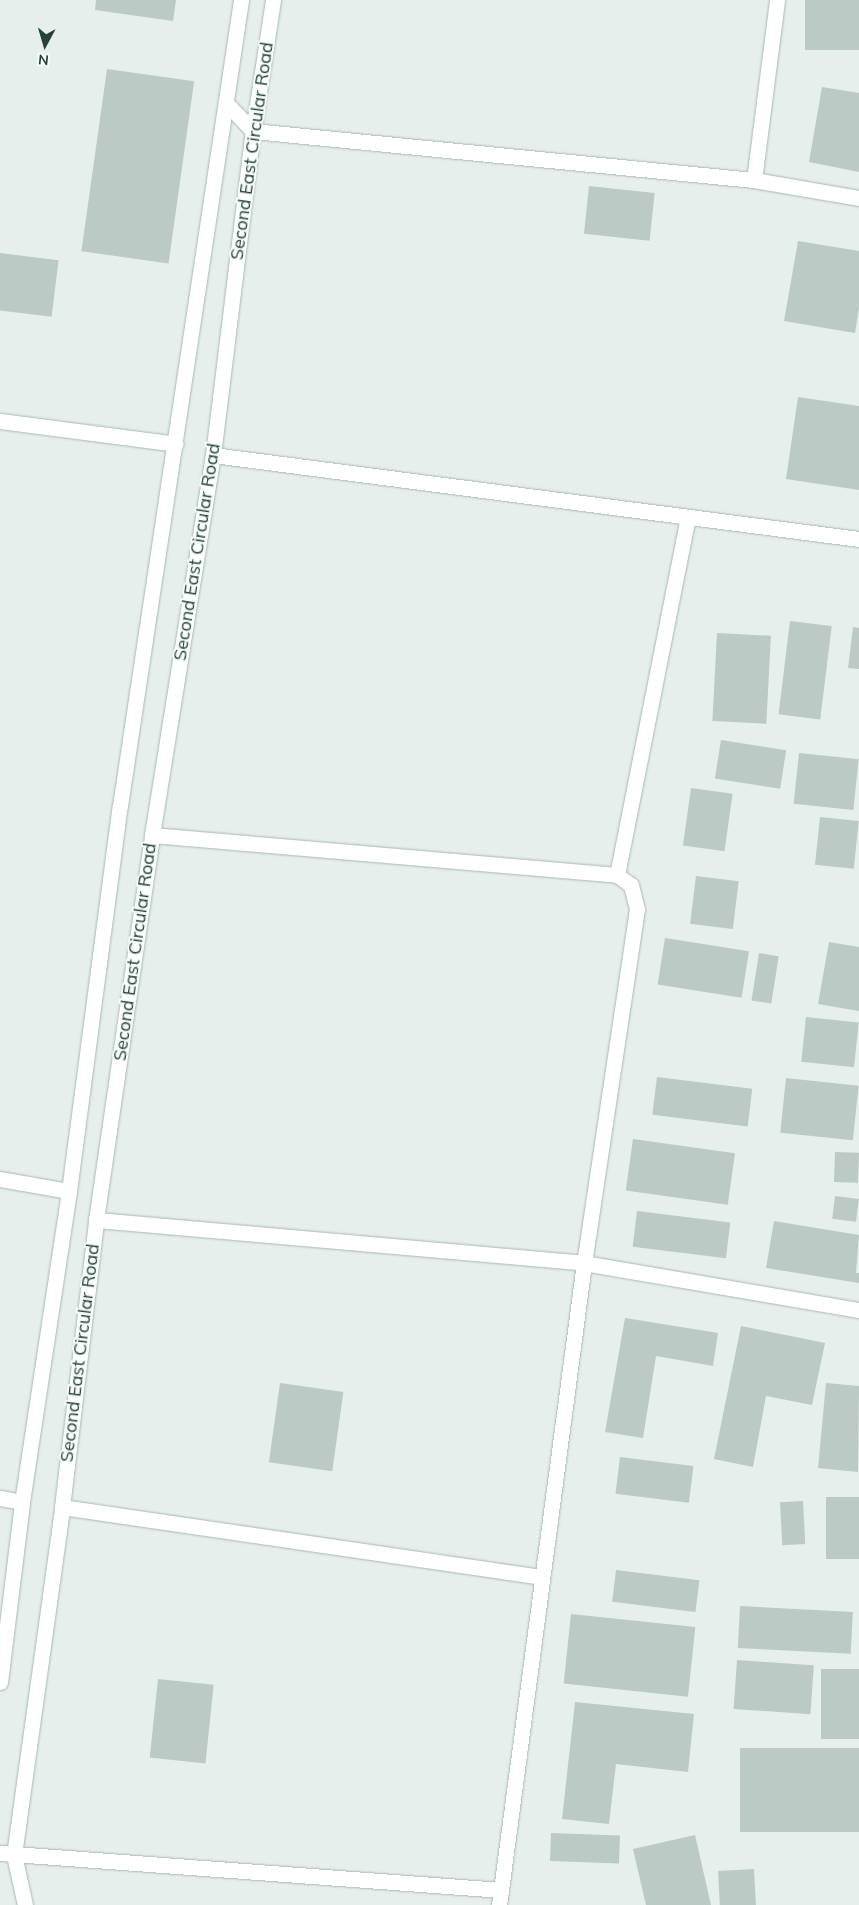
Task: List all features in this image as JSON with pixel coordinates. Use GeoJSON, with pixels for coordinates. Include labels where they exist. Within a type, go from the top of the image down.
{"type":"FeatureCollection","features":[{"type":"Feature","properties":{"kind":"street","name":"Second East Circular Road"},"geometry":{"type":"LineString","coordinates":[[0,1682],[22,1502],[68,1190],[120,806],[176,444],[241,0]]}},
{"type":"Feature","properties":{"kind":"street","name":"Second East Circular Road"},"geometry":{"type":"LineString","coordinates":[[25,1905],[7,1854],[62,1507],[96,1220],[152,835],[213,456],[253,132],[273,0]]}},
{"type":"Feature","properties":{"kind":"street"},"geometry":{"type":"LineString","coordinates":[[754,180],[777,0]]}},
{"type":"Feature","properties":{"kind":"street"},"geometry":{"type":"LineString","coordinates":[[226,103],[253,132],[754,180],[859,198]]}},
{"type":"Feature","properties":{"kind":"street"},"geometry":{"type":"LineString","coordinates":[[0,421],[176,444]]}},
{"type":"Feature","properties":{"kind":"street"},"geometry":{"type":"LineString","coordinates":[[213,456],[859,539]]}},
{"type":"Feature","properties":{"kind":"street"},"geometry":{"type":"LineString","coordinates":[[617,875],[688,517]]}},
{"type":"Feature","properties":{"kind":"street"},"geometry":{"type":"LineString","coordinates":[[7,1854],[500,1897],[584,1263],[637,909],[631,885],[617,875],[152,835]]}},
{"type":"Feature","properties":{"kind":"street"},"geometry":{"type":"LineString","coordinates":[[0,1179],[68,1190]]}},
{"type":"Feature","properties":{"kind":"street"},"geometry":{"type":"LineString","coordinates":[[96,1220],[584,1263],[859,1310]]}},
{"type":"Feature","properties":{"kind":"street"},"geometry":{"type":"LineString","coordinates":[[0,1498],[22,1502]]}},
{"type":"Feature","properties":{"kind":"street"},"geometry":{"type":"LineString","coordinates":[[62,1507],[541,1577]]}},
{"type":"Feature","properties":{"kind":"building"},"geometry":{"type":"Polygon","coordinates":[[[96,0],[176,0],[173,21],[95,10],[96,0]]]}},
{"type":"Feature","properties":{"kind":"building"},"geometry":{"type":"Polygon","coordinates":[[[805,0],[859,0],[859,50],[805,50],[805,0]]]}},
{"type":"Feature","properties":{"kind":"building"},"geometry":{"type":"Polygon","coordinates":[[[107,69],[194,81],[169,263],[81,251],[107,69]]]}},
{"type":"Feature","properties":{"kind":"building"},"geometry":{"type":"Polygon","coordinates":[[[822,87],[859,93],[859,172],[809,162],[822,87]]]}},
{"type":"Feature","properties":{"kind":"building"},"geometry":{"type":"Polygon","coordinates":[[[589,186],[655,193],[650,241],[584,234],[589,186]]]}},
{"type":"Feature","properties":{"kind":"building"},"geometry":{"type":"Polygon","coordinates":[[[798,241],[859,251],[859,308],[855,333],[784,321],[798,241]]]}},
{"type":"Feature","properties":{"kind":"building"},"geometry":{"type":"Polygon","coordinates":[[[0,253],[59,260],[52,317],[0,310],[0,253]]]}},
{"type":"Feature","properties":{"kind":"building"},"geometry":{"type":"Polygon","coordinates":[[[798,397],[859,406],[859,490],[786,479],[798,397]]]}},
{"type":"Feature","properties":{"kind":"building"},"geometry":{"type":"Polygon","coordinates":[[[790,621],[832,626],[820,719],[779,714],[790,621]]]}},
{"type":"Feature","properties":{"kind":"building"},"geometry":{"type":"Polygon","coordinates":[[[853,627],[859,628],[859,669],[848,668],[853,627]]]}},
{"type":"Feature","properties":{"kind":"building"},"geometry":{"type":"Polygon","coordinates":[[[717,633],[771,636],[766,724],[712,721],[717,633]]]}},
{"type":"Feature","properties":{"kind":"building"},"geometry":{"type":"Polygon","coordinates":[[[721,740],[786,750],[780,789],[715,779],[721,740]]]}},
{"type":"Feature","properties":{"kind":"building"},"geometry":{"type":"Polygon","coordinates":[[[799,753],[859,759],[853,810],[794,804],[799,753]]]}},
{"type":"Feature","properties":{"kind":"building"},"geometry":{"type":"Polygon","coordinates":[[[691,788],[733,794],[725,851],[683,845],[691,788]]]}},
{"type":"Feature","properties":{"kind":"building"},"geometry":{"type":"Polygon","coordinates":[[[820,817],[859,821],[854,869],[815,865],[820,817]]]}},
{"type":"Feature","properties":{"kind":"building"},"geometry":{"type":"Polygon","coordinates":[[[696,876],[739,881],[733,929],[690,924],[696,876]]]}},
{"type":"Feature","properties":{"kind":"building"},"geometry":{"type":"Polygon","coordinates":[[[665,938],[749,951],[742,998],[658,984],[665,938]]]}},
{"type":"Feature","properties":{"kind":"building"},"geometry":{"type":"Polygon","coordinates":[[[829,942],[859,947],[859,1011],[818,1004],[829,942]]]}},
{"type":"Feature","properties":{"kind":"building"},"geometry":{"type":"Polygon","coordinates":[[[759,953],[779,956],[771,1004],[751,1000],[759,953]]]}},
{"type":"Feature","properties":{"kind":"building"},"geometry":{"type":"Polygon","coordinates":[[[806,1017],[859,1023],[854,1067],[801,1062],[806,1017]]]}},
{"type":"Feature","properties":{"kind":"building"},"geometry":{"type":"Polygon","coordinates":[[[657,1077],[752,1089],[748,1126],[652,1115],[657,1077]]]}},
{"type":"Feature","properties":{"kind":"building"},"geometry":{"type":"Polygon","coordinates":[[[786,1078],[859,1086],[853,1140],[780,1133],[786,1078]]]}},
{"type":"Feature","properties":{"kind":"building"},"geometry":{"type":"Polygon","coordinates":[[[633,1139],[735,1153],[728,1205],[626,1190],[633,1139]]]}},
{"type":"Feature","properties":{"kind":"building"},"geometry":{"type":"Polygon","coordinates":[[[835,1152],[859,1153],[858,1183],[834,1182],[835,1152]]]}},
{"type":"Feature","properties":{"kind":"building"},"geometry":{"type":"Polygon","coordinates":[[[835,1196],[859,1199],[856,1222],[832,1219],[835,1196]]]}},
{"type":"Feature","properties":{"kind":"building"},"geometry":{"type":"Polygon","coordinates":[[[637,1211],[730,1222],[726,1258],[633,1247],[637,1211]]]}},
{"type":"Feature","properties":{"kind":"building"},"geometry":{"type":"Polygon","coordinates":[[[774,1221],[859,1235],[856,1273],[859,1273],[859,1283],[766,1268],[774,1221]]]}},
{"type":"Feature","properties":{"kind":"building"},"geometry":{"type":"Polygon","coordinates":[[[625,1318],[718,1333],[713,1366],[656,1356],[643,1438],[605,1432],[625,1318]]]}},
{"type":"Feature","properties":{"kind":"building"},"geometry":{"type":"Polygon","coordinates":[[[741,1326],[825,1343],[812,1405],[766,1396],[753,1467],[714,1459],[741,1326]]]}},
{"type":"Feature","properties":{"kind":"building"},"geometry":{"type":"Polygon","coordinates":[[[280,1383],[343,1392],[332,1471],[269,1462],[280,1383]]]}},
{"type":"Feature","properties":{"kind":"building"},"geometry":{"type":"Polygon","coordinates":[[[826,1383],[859,1386],[858,1472],[818,1468],[826,1383]]]}},
{"type":"Feature","properties":{"kind":"building"},"geometry":{"type":"Polygon","coordinates":[[[620,1457],[693,1466],[689,1503],[615,1494],[620,1457]]]}},
{"type":"Feature","properties":{"kind":"building"},"geometry":{"type":"Polygon","coordinates":[[[826,1497],[859,1497],[859,1559],[826,1559],[826,1497]]]}},
{"type":"Feature","properties":{"kind":"building"},"geometry":{"type":"Polygon","coordinates":[[[803,1501],[805,1544],[782,1545],[780,1502],[803,1501]]]}},
{"type":"Feature","properties":{"kind":"building"},"geometry":{"type":"Polygon","coordinates":[[[616,1570],[699,1580],[695,1612],[612,1602],[616,1570]]]}},
{"type":"Feature","properties":{"kind":"building"},"geometry":{"type":"Polygon","coordinates":[[[740,1606],[853,1612],[851,1654],[738,1648],[740,1606]]]}},
{"type":"Feature","properties":{"kind":"building"},"geometry":{"type":"Polygon","coordinates":[[[571,1614],[695,1627],[688,1697],[564,1684],[571,1614]]]}},
{"type":"Feature","properties":{"kind":"building"},"geometry":{"type":"Polygon","coordinates":[[[737,1660],[814,1665],[810,1714],[734,1709],[737,1660]]]}},
{"type":"Feature","properties":{"kind":"building"},"geometry":{"type":"Polygon","coordinates":[[[821,1669],[859,1669],[859,1739],[821,1739],[821,1669]]]}},
{"type":"Feature","properties":{"kind":"building"},"geometry":{"type":"Polygon","coordinates":[[[158,1679],[214,1685],[205,1763],[150,1758],[158,1679]]]}},
{"type":"Feature","properties":{"kind":"building"},"geometry":{"type":"Polygon","coordinates":[[[575,1702],[694,1714],[688,1772],[616,1764],[609,1824],[562,1819],[575,1702]]]}},
{"type":"Feature","properties":{"kind":"building"},"geometry":{"type":"Polygon","coordinates":[[[740,1748],[859,1748],[859,1832],[740,1832],[740,1748]]]}},
{"type":"Feature","properties":{"kind":"building"},"geometry":{"type":"Polygon","coordinates":[[[551,1833],[620,1835],[619,1863],[550,1861],[551,1833]]]}},
{"type":"Feature","properties":{"kind":"building"},"geometry":{"type":"Polygon","coordinates":[[[695,1835],[711,1905],[646,1905],[633,1849],[695,1835]]]}},
{"type":"Feature","properties":{"kind":"building"},"geometry":{"type":"Polygon","coordinates":[[[754,1869],[756,1905],[720,1905],[718,1871],[754,1869]]]}}]}
